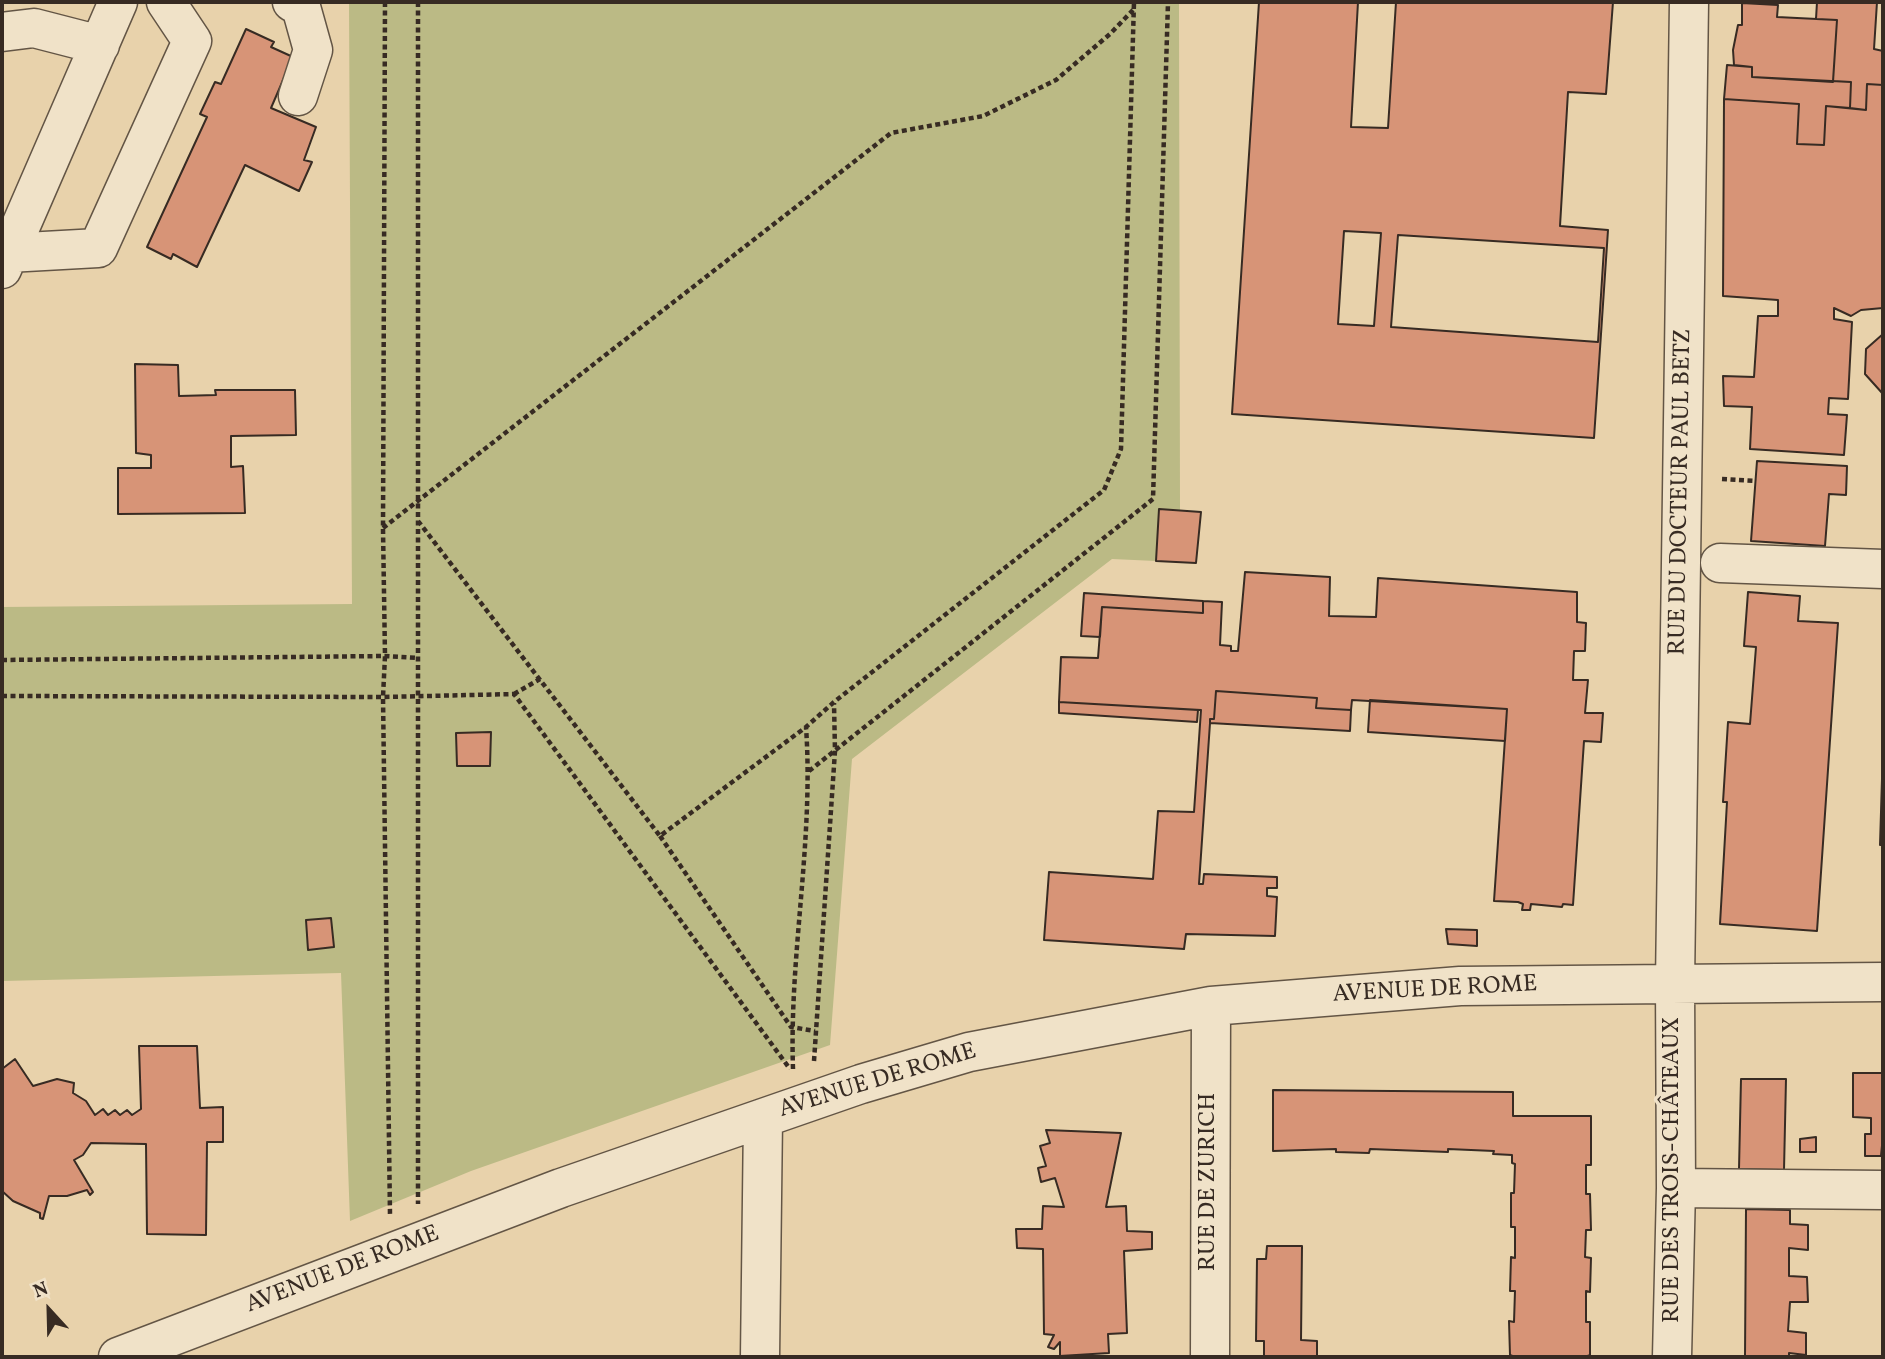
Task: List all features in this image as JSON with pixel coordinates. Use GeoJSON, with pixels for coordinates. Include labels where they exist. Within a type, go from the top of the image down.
{"type":"FeatureCollection","features":[{"type":"Feature","properties":{"kind":"street"},"geometry":{"type":"LineString","coordinates":[[5,261],[118,2]]}},
{"type":"Feature","properties":{"kind":"street"},"geometry":{"type":"LineString","coordinates":[[5,261],[98,248],[192,41],[166,2]]}},
{"type":"Feature","properties":{"kind":"street"},"geometry":{"type":"LineString","coordinates":[[292,2],[301,7],[313,50],[298,96]]}},
{"type":"Feature","properties":{"kind":"street","name":"RUE DU DOCTEUR PAUL BETZ"},"geometry":{"type":"LineString","coordinates":[[1675,982],[1689,2]]}},
{"type":"Feature","properties":{"kind":"street"},"geometry":{"type":"LineString","coordinates":[[2,32],[34,28],[100,45]]}},
{"type":"Feature","properties":{"kind":"street"},"geometry":{"type":"LineString","coordinates":[[1720,563],[1883,569]]}},
{"type":"Feature","properties":{"kind":"street","name":"RUE DES TROIS-CHÂTEAUX"},"geometry":{"type":"LineString","coordinates":[[1672,1357],[1676,1188],[1675,982]]}},
{"type":"Feature","properties":{"kind":"street","name":"AVENUE DE ROME"},"geometry":{"type":"LineString","coordinates":[[118,1357],[561,1188],[812,1101],[969,1052],[1210,1006],[1460,986],[1883,982]]}},
{"type":"Feature","properties":{"kind":"street","name":"RUE DE ZURICH"},"geometry":{"type":"LineString","coordinates":[[1210,1006],[1210,1357]]}},
{"type":"Feature","properties":{"kind":"street"},"geometry":{"type":"LineString","coordinates":[[760,1357],[763,1118]]}},
{"type":"Feature","properties":{"kind":"street"},"geometry":{"type":"LineString","coordinates":[[1676,1188],[1883,1190]]}},
{"type":"Feature","properties":{"kind":"path"},"geometry":{"type":"LineString","coordinates":[[385,2],[383,697],[404,1248]]}},
{"type":"Feature","properties":{"kind":"path"},"geometry":{"type":"LineString","coordinates":[[404,1248],[418,696],[418,2]]}},
{"type":"Feature","properties":{"kind":"path"},"geometry":{"type":"LineString","coordinates":[[660,836],[806,727],[1104,489],[1121,449],[1134,2]]}},
{"type":"Feature","properties":{"kind":"path"},"geometry":{"type":"LineString","coordinates":[[809,771],[1153,499],[1168,2]]}},
{"type":"Feature","properties":{"kind":"path"},"geometry":{"type":"LineString","coordinates":[[383,529],[891,134],[983,116],[1056,80],[1110,34],[1134,9]]}},
{"type":"Feature","properties":{"kind":"path"},"geometry":{"type":"LineString","coordinates":[[1722,479],[1756,481]]}},
{"type":"Feature","properties":{"kind":"path"},"geometry":{"type":"LineString","coordinates":[[418,521],[660,836],[791,1027],[816,1031]]}},
{"type":"Feature","properties":{"kind":"path"},"geometry":{"type":"LineString","coordinates":[[2,660],[385,656],[418,659]]}},
{"type":"Feature","properties":{"kind":"path"},"geometry":{"type":"LineString","coordinates":[[2,696],[383,697],[514,694],[540,679]]}},
{"type":"Feature","properties":{"kind":"path"},"geometry":{"type":"LineString","coordinates":[[514,694],[793,1074],[791,1027],[809,771],[806,727]]}},
{"type":"Feature","properties":{"kind":"path"},"geometry":{"type":"LineString","coordinates":[[812,1101],[835,751],[834,702]]}},
{"type":"Feature","properties":{"kind":"shaded area"},"geometry":{"type":"Polygon","coordinates":[[[349,2],[1179,2],[1180,510],[1159,509],[1156,561],[1112,559],[852,759],[830,1045],[471,1171],[350,1221],[341,973],[2,981],[2,607],[352,604],[349,2]]]}},
{"type":"Feature","properties":{"kind":"building"},"geometry":{"type":"Polygon","coordinates":[[[1259,2],[1358,2],[1351,127],[1388,128],[1396,2],[1613,2],[1606,94],[1568,92],[1560,226],[1608,230],[1594,438],[1232,414],[1259,2]],[[1344,231],[1338,324],[1374,326],[1381,233],[1344,231]],[[1398,235],[1391,327],[1598,342],[1604,248],[1398,235]]]}},
{"type":"Feature","properties":{"kind":"building"},"geometry":{"type":"Polygon","coordinates":[[[1817,2],[1877,2],[1874,49],[1883,51],[1883,85],[1867,84],[1866,110],[1850,108],[1851,82],[1833,81],[1837,20],[1816,19],[1817,2]]]}},
{"type":"Feature","properties":{"kind":"building"},"geometry":{"type":"Polygon","coordinates":[[[1742,3],[1778,5],[1777,17],[1837,20],[1833,82],[1752,77],[1752,67],[1734,65],[1733,50],[1738,25],[1742,25],[1742,3]]]}},
{"type":"Feature","properties":{"kind":"building"},"geometry":{"type":"Polygon","coordinates":[[[246,29],[274,42],[271,47],[293,57],[271,108],[316,127],[304,160],[312,162],[299,191],[245,165],[197,267],[173,254],[171,259],[147,247],[207,117],[200,114],[215,82],[221,84],[246,29]]]}},
{"type":"Feature","properties":{"kind":"building"},"geometry":{"type":"Polygon","coordinates":[[[1727,65],[1752,67],[1752,77],[1851,82],[1850,108],[1826,106],[1824,145],[1797,144],[1799,104],[1724,99],[1727,65]]]}},
{"type":"Feature","properties":{"kind":"building"},"geometry":{"type":"Polygon","coordinates":[[[1867,84],[1883,85],[1883,308],[1861,310],[1851,316],[1834,308],[1834,319],[1852,322],[1848,399],[1829,398],[1828,414],[1847,415],[1844,455],[1750,449],[1752,407],[1724,406],[1723,376],[1754,377],[1758,316],[1778,316],[1778,300],[1723,296],[1724,99],[1799,104],[1797,144],[1824,145],[1826,106],[1866,110],[1867,84]]]}},
{"type":"Feature","properties":{"kind":"building"},"geometry":{"type":"Polygon","coordinates":[[[1883,334],[1883,394],[1865,374],[1866,349],[1883,334]]]}},
{"type":"Feature","properties":{"kind":"building"},"geometry":{"type":"Polygon","coordinates":[[[135,364],[178,365],[179,396],[216,395],[215,390],[295,390],[296,435],[231,436],[231,467],[243,466],[245,513],[118,514],[118,468],[151,468],[151,455],[136,453],[135,364]]]}},
{"type":"Feature","properties":{"kind":"building"},"geometry":{"type":"Polygon","coordinates":[[[1757,461],[1847,466],[1846,495],[1829,494],[1825,546],[1751,541],[1757,461]]]}},
{"type":"Feature","properties":{"kind":"building"},"geometry":{"type":"Polygon","coordinates":[[[1159,509],[1201,512],[1196,563],[1156,561],[1159,509]]]}},
{"type":"Feature","properties":{"kind":"building"},"geometry":{"type":"Polygon","coordinates":[[[1245,572],[1330,577],[1329,616],[1376,617],[1378,578],[1577,592],[1577,622],[1586,623],[1585,651],[1574,651],[1573,680],[1588,680],[1585,713],[1603,713],[1601,742],[1584,741],[1573,905],[1563,904],[1562,907],[1531,904],[1530,910],[1522,910],[1523,904],[1518,902],[1494,901],[1507,709],[1352,700],[1351,710],[1316,708],[1317,698],[1216,691],[1214,719],[1210,719],[1199,884],[1203,884],[1204,874],[1277,877],[1277,888],[1267,888],[1267,896],[1277,897],[1275,936],[1186,934],[1184,949],[1044,940],[1049,872],[1153,879],[1158,811],[1194,812],[1201,710],[1059,702],[1061,657],[1098,658],[1102,607],[1203,613],[1203,601],[1222,602],[1220,645],[1231,646],[1231,651],[1238,651],[1245,572]]]}},
{"type":"Feature","properties":{"kind":"building"},"geometry":{"type":"Polygon","coordinates":[[[1748,592],[1800,596],[1798,621],[1838,623],[1817,931],[1720,924],[1727,802],[1723,802],[1728,722],[1750,724],[1756,647],[1744,646],[1748,592]]]}},
{"type":"Feature","properties":{"kind":"building"},"geometry":{"type":"Polygon","coordinates":[[[1084,593],[1203,601],[1203,613],[1102,607],[1100,637],[1081,636],[1084,593]]]}},
{"type":"Feature","properties":{"kind":"building"},"geometry":{"type":"Polygon","coordinates":[[[1216,691],[1317,698],[1316,708],[1351,710],[1350,731],[1210,723],[1210,719],[1214,719],[1216,691]]]}},
{"type":"Feature","properties":{"kind":"building"},"geometry":{"type":"Polygon","coordinates":[[[1370,700],[1507,709],[1505,741],[1368,732],[1370,700]]]}},
{"type":"Feature","properties":{"kind":"building"},"geometry":{"type":"Polygon","coordinates":[[[1059,702],[1198,710],[1197,722],[1059,713],[1059,702]]]}},
{"type":"Feature","properties":{"kind":"building"},"geometry":{"type":"Polygon","coordinates":[[[491,732],[490,766],[457,766],[456,733],[491,732]]]}},
{"type":"Feature","properties":{"kind":"building"},"geometry":{"type":"Polygon","coordinates":[[[1882,779],[1883,845],[1880,845],[1882,779]]]}},
{"type":"Feature","properties":{"kind":"building"},"geometry":{"type":"Polygon","coordinates":[[[331,918],[334,947],[308,950],[306,920],[331,918]]]}},
{"type":"Feature","properties":{"kind":"building"},"geometry":{"type":"Polygon","coordinates":[[[1446,929],[1477,930],[1477,946],[1448,944],[1446,929]]]}},
{"type":"Feature","properties":{"kind":"building"},"geometry":{"type":"Polygon","coordinates":[[[139,1046],[197,1046],[200,1108],[223,1107],[223,1142],[207,1142],[206,1235],[147,1234],[146,1144],[91,1143],[83,1155],[74,1160],[93,1192],[90,1195],[87,1190],[67,1196],[49,1196],[43,1219],[40,1218],[40,1213],[13,1201],[2,1191],[2,1069],[15,1059],[33,1086],[57,1079],[74,1083],[73,1093],[86,1101],[95,1115],[103,1109],[108,1115],[115,1110],[120,1115],[127,1110],[132,1115],[141,1109],[139,1046]]]}},
{"type":"Feature","properties":{"kind":"building"},"geometry":{"type":"Polygon","coordinates":[[[1853,1073],[1883,1073],[1881,1156],[1865,1156],[1865,1134],[1871,1134],[1871,1118],[1853,1117],[1853,1073]]]}},
{"type":"Feature","properties":{"kind":"building"},"geometry":{"type":"Polygon","coordinates":[[[1741,1079],[1786,1079],[1784,1170],[1739,1169],[1741,1079]]]}},
{"type":"Feature","properties":{"kind":"building"},"geometry":{"type":"Polygon","coordinates":[[[1273,1090],[1513,1092],[1513,1116],[1591,1116],[1591,1165],[1586,1165],[1586,1194],[1590,1194],[1591,1230],[1586,1230],[1585,1257],[1591,1258],[1590,1292],[1586,1291],[1590,1355],[1510,1355],[1509,1321],[1514,1322],[1515,1291],[1510,1291],[1511,1257],[1515,1258],[1515,1227],[1511,1227],[1511,1193],[1514,1193],[1515,1164],[1512,1163],[1512,1155],[1493,1154],[1494,1151],[1448,1149],[1448,1152],[1370,1149],[1369,1153],[1336,1152],[1336,1149],[1273,1151],[1273,1090]]]}},
{"type":"Feature","properties":{"kind":"building"},"geometry":{"type":"Polygon","coordinates":[[[1046,1130],[1121,1133],[1106,1207],[1126,1206],[1127,1231],[1152,1232],[1152,1249],[1124,1251],[1127,1333],[1108,1334],[1109,1353],[1060,1356],[1060,1342],[1054,1349],[1048,1347],[1054,1335],[1044,1334],[1043,1249],[1017,1248],[1016,1229],[1042,1229],[1043,1206],[1064,1207],[1055,1178],[1041,1182],[1038,1168],[1046,1166],[1040,1146],[1050,1143],[1046,1130]]]}},
{"type":"Feature","properties":{"kind":"building"},"geometry":{"type":"Polygon","coordinates":[[[1816,1137],[1816,1152],[1800,1152],[1800,1139],[1816,1137]]]}},
{"type":"Feature","properties":{"kind":"building"},"geometry":{"type":"Polygon","coordinates":[[[1746,1209],[1790,1210],[1790,1224],[1808,1225],[1808,1250],[1789,1248],[1789,1276],[1807,1277],[1808,1302],[1790,1302],[1788,1331],[1806,1333],[1806,1355],[1789,1353],[1789,1357],[1745,1357],[1746,1209]]]}},
{"type":"Feature","properties":{"kind":"building"},"geometry":{"type":"Polygon","coordinates":[[[1267,1246],[1302,1246],[1301,1340],[1317,1341],[1317,1357],[1264,1357],[1264,1341],[1256,1341],[1257,1259],[1266,1259],[1267,1246]]]}}]}
